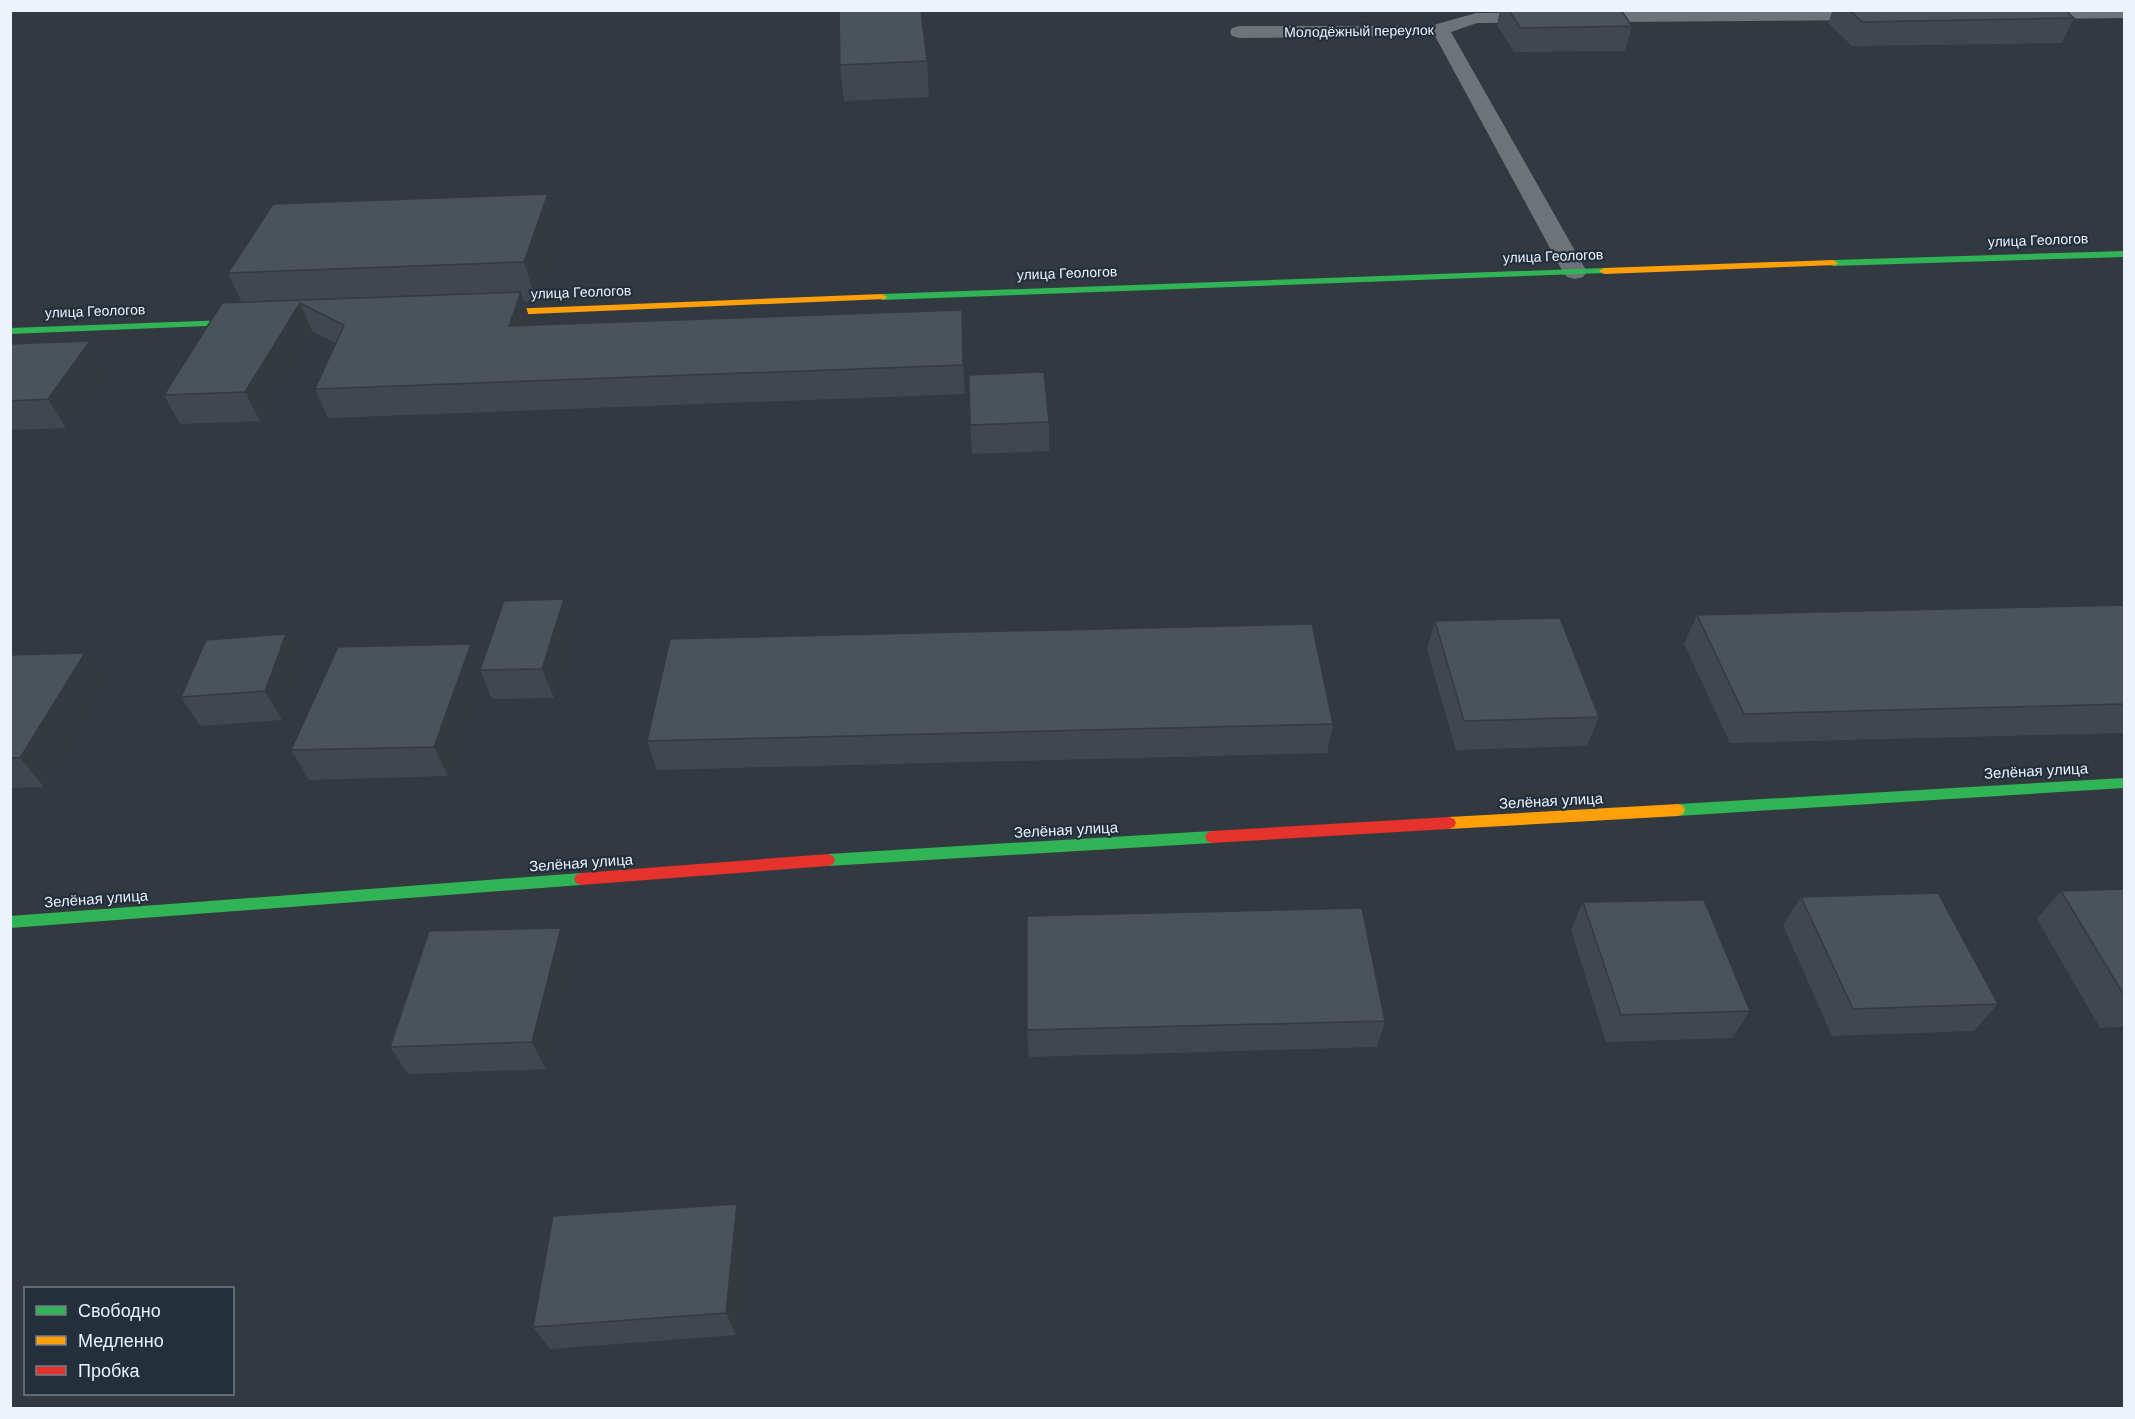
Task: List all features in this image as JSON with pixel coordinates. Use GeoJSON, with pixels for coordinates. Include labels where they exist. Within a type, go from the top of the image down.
{"type":"FeatureCollection","features":[{"type":"Feature","properties":{"kind":"street"},"geometry":{"type":"LineString","coordinates":[[2007,14],[2124,13]]}},
{"type":"Feature","properties":{"kind":"street","name":"Молодёжный переулок"},"geometry":{"type":"LineString","coordinates":[[1239,32],[1431,32],[1441,30],[1464,16],[1476,18],[1901,15]]}},
{"type":"Feature","properties":{"kind":"street"},"geometry":{"type":"LineString","coordinates":[[1441,30],[1575,272]]}},
{"type":"Feature","properties":{"kind":"street","name":"улица Геологов"},"geometry":{"type":"LineString","coordinates":[[463,314],[1575,272],[2124,254]]}},
{"type":"Feature","properties":{"kind":"street","name":"улица Геологов"},"geometry":{"type":"LineString","coordinates":[[10,331],[273,321]]}},
{"type":"Feature","properties":{"kind":"street","name":"Зелёная улица"},"geometry":{"type":"LineString","coordinates":[[10,922],[827,860],[2124,783]]}},
{"type":"Feature","properties":{"kind":"building"},"geometry":{"type":"Polygon","coordinates":[[[839,10],[921,10],[927,61],[840,65],[839,10]]]}},
{"type":"Feature","properties":{"kind":"building"},"geometry":{"type":"Polygon","coordinates":[[[1509,10],[1621,10],[1632,26],[1520,28],[1509,10]]]}},
{"type":"Feature","properties":{"kind":"building"},"geometry":{"type":"Polygon","coordinates":[[[1850,10],[2065,10],[2074,18],[1862,22],[1850,10]]]}},
{"type":"Feature","properties":{"kind":"building"},"geometry":{"type":"Polygon","coordinates":[[[548,194],[524,262],[228,273],[273,204],[548,194]]]}},
{"type":"Feature","properties":{"kind":"building"},"geometry":{"type":"Polygon","coordinates":[[[521,292],[509,326],[962,310],[963,365],[315,389],[344,325],[300,303],[245,392],[164,395],[222,303],[521,292]]]}},
{"type":"Feature","properties":{"kind":"building"},"geometry":{"type":"Polygon","coordinates":[[[90,341],[48,399],[10,401],[10,344],[90,341]]]}},
{"type":"Feature","properties":{"kind":"building"},"geometry":{"type":"Polygon","coordinates":[[[1044,372],[1049,422],[970,425],[969,375],[1044,372]]]}},
{"type":"Feature","properties":{"kind":"building"},"geometry":{"type":"Polygon","coordinates":[[[564,599],[542,669],[480,670],[504,601],[564,599]]]}},
{"type":"Feature","properties":{"kind":"building"},"geometry":{"type":"Polygon","coordinates":[[[2124,605],[2124,704],[1744,714],[1697,615],[2124,605]]]}},
{"type":"Feature","properties":{"kind":"building"},"geometry":{"type":"Polygon","coordinates":[[[1560,618],[1599,717],[1464,721],[1435,621],[1560,618]]]}},
{"type":"Feature","properties":{"kind":"building"},"geometry":{"type":"Polygon","coordinates":[[[1312,624],[1333,724],[647,741],[670,639],[1312,624]]]}},
{"type":"Feature","properties":{"kind":"building"},"geometry":{"type":"Polygon","coordinates":[[[286,634],[265,691],[181,697],[206,640],[286,634]]]}},
{"type":"Feature","properties":{"kind":"building"},"geometry":{"type":"Polygon","coordinates":[[[471,644],[434,747],[291,750],[338,647],[471,644]]]}},
{"type":"Feature","properties":{"kind":"building"},"geometry":{"type":"Polygon","coordinates":[[[85,653],[20,758],[10,758],[10,655],[85,653]]]}},
{"type":"Feature","properties":{"kind":"building"},"geometry":{"type":"Polygon","coordinates":[[[2124,889],[2124,995],[2061,891],[2124,889]]]}},
{"type":"Feature","properties":{"kind":"building"},"geometry":{"type":"Polygon","coordinates":[[[1938,893],[1998,1004],[1853,1009],[1801,897],[1938,893]]]}},
{"type":"Feature","properties":{"kind":"building"},"geometry":{"type":"Polygon","coordinates":[[[1704,900],[1750,1011],[1621,1015],[1583,902],[1704,900]]]}},
{"type":"Feature","properties":{"kind":"building"},"geometry":{"type":"Polygon","coordinates":[[[1362,908],[1385,1021],[1027,1030],[1027,916],[1362,908]]]}},
{"type":"Feature","properties":{"kind":"building"},"geometry":{"type":"Polygon","coordinates":[[[561,928],[532,1042],[390,1047],[429,931],[561,928]]]}},
{"type":"Feature","properties":{"kind":"building"},"geometry":{"type":"Polygon","coordinates":[[[737,1204],[726,1313],[533,1327],[553,1216],[737,1204]]]}},
{"type":"Feature","properties":{"kind":"traffic: fast"},"geometry":{"type":"LineString","coordinates":[[1833,263],[2124,254]]}},
{"type":"Feature","properties":{"kind":"traffic: fast"},"geometry":{"type":"LineString","coordinates":[[882,297],[1604,271]]}},
{"type":"Feature","properties":{"kind":"traffic: fast"},"geometry":{"type":"LineString","coordinates":[[10,331],[255,322]]}},
{"type":"Feature","properties":{"kind":"traffic: fast"},"geometry":{"type":"LineString","coordinates":[[1678,810],[2124,783]]}},
{"type":"Feature","properties":{"kind":"traffic: fast"},"geometry":{"type":"LineString","coordinates":[[828,860],[1212,837]]}},
{"type":"Feature","properties":{"kind":"traffic: fast"},"geometry":{"type":"LineString","coordinates":[[10,922],[581,879]]}},
{"type":"Feature","properties":{"kind":"traffic: slow"},"geometry":{"type":"LineString","coordinates":[[1604,271],[1833,263]]}},
{"type":"Feature","properties":{"kind":"traffic: slow"},"geometry":{"type":"LineString","coordinates":[[483,313],[882,297]]}},
{"type":"Feature","properties":{"kind":"traffic: slow"},"geometry":{"type":"LineString","coordinates":[[1449,823],[1678,810]]}},
{"type":"Feature","properties":{"kind":"traffic: jam"},"geometry":{"type":"LineString","coordinates":[[1212,837],[1449,823]]}},
{"type":"Feature","properties":{"kind":"traffic: jam"},"geometry":{"type":"LineString","coordinates":[[581,879],[828,860]]}}]}
